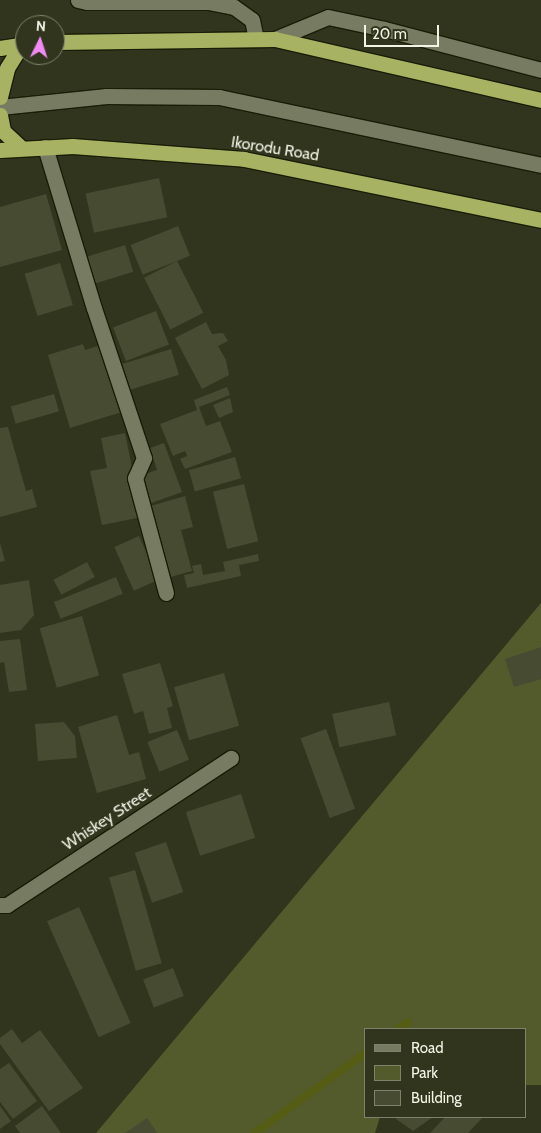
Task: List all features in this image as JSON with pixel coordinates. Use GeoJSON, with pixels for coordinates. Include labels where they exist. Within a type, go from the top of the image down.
{"type":"FeatureCollection","features":[{"type":"Feature","properties":{"kind":"highway"},"geometry":{"type":"LineString","coordinates":[[65,42],[275,39],[541,100]]}},
{"type":"Feature","properties":{"kind":"highway"},"geometry":{"type":"LineString","coordinates":[[0,48],[15,45]]}},
{"type":"Feature","properties":{"kind":"highway"},"geometry":{"type":"LineString","coordinates":[[0,97],[7,68],[15,56]]}},
{"type":"Feature","properties":{"kind":"highway"},"geometry":{"type":"LineString","coordinates":[[0,115],[3,131],[21,148]]}},
{"type":"Feature","properties":{"kind":"highway","name":"Ikorodu Road"},"geometry":{"type":"LineString","coordinates":[[0,150],[74,146],[244,160],[541,220]]}},
{"type":"Feature","properties":{"kind":"street"},"geometry":{"type":"LineString","coordinates":[[78,0],[87,2],[208,2],[234,7],[252,20],[256,40]]}},
{"type":"Feature","properties":{"kind":"street"},"geometry":{"type":"LineString","coordinates":[[275,39],[328,17],[384,29],[541,70]]}},
{"type":"Feature","properties":{"kind":"street"},"geometry":{"type":"LineString","coordinates":[[0,107],[106,96],[219,97],[541,165]]}},
{"type":"Feature","properties":{"kind":"street"},"geometry":{"type":"LineString","coordinates":[[46,147],[94,308],[144,458],[135,478],[166,593]]}},
{"type":"Feature","properties":{"kind":"street","name":"Whiskey Street"},"geometry":{"type":"LineString","coordinates":[[0,905],[8,905],[231,758]]}},
{"type":"Feature","properties":{"kind":"green space"},"geometry":{"type":"Polygon","coordinates":[[[541,603],[541,1085],[526,1085],[526,1028],[364,1028],[364,1118],[380,1118],[375,1133],[96,1133],[541,603]]]}},
{"type":"Feature","properties":{"kind":"building"},"geometry":{"type":"Polygon","coordinates":[[[159,178],[167,217],[94,233],[86,194],[159,178]]]}},
{"type":"Feature","properties":{"kind":"building"},"geometry":{"type":"Polygon","coordinates":[[[46,194],[62,250],[0,267],[0,207],[46,194]]]}},
{"type":"Feature","properties":{"kind":"building"},"geometry":{"type":"Polygon","coordinates":[[[178,226],[190,256],[143,275],[131,245],[178,226]]]}},
{"type":"Feature","properties":{"kind":"building"},"geometry":{"type":"Polygon","coordinates":[[[125,245],[133,272],[95,283],[87,257],[125,245]]]}},
{"type":"Feature","properties":{"kind":"building"},"geometry":{"type":"Polygon","coordinates":[[[177,261],[203,313],[170,329],[144,278],[177,261]]]}},
{"type":"Feature","properties":{"kind":"building"},"geometry":{"type":"Polygon","coordinates":[[[60,263],[73,305],[37,316],[25,274],[60,263]]]}},
{"type":"Feature","properties":{"kind":"building"},"geometry":{"type":"Polygon","coordinates":[[[156,311],[169,345],[126,361],[113,327],[156,311]]]}},
{"type":"Feature","properties":{"kind":"building"},"geometry":{"type":"Polygon","coordinates":[[[206,322],[212,334],[223,333],[228,341],[218,346],[226,360],[229,375],[202,389],[175,338],[206,322]]]}},
{"type":"Feature","properties":{"kind":"building"},"geometry":{"type":"Polygon","coordinates":[[[83,344],[85,350],[101,345],[122,412],[70,428],[48,355],[83,344]]]}},
{"type":"Feature","properties":{"kind":"building"},"geometry":{"type":"Polygon","coordinates":[[[171,349],[179,375],[130,390],[122,364],[171,349]]]}},
{"type":"Feature","properties":{"kind":"building"},"geometry":{"type":"Polygon","coordinates":[[[227,387],[230,395],[199,407],[206,426],[220,421],[232,452],[185,469],[180,459],[187,456],[185,451],[173,456],[160,424],[197,410],[194,400],[227,387]]]}},
{"type":"Feature","properties":{"kind":"building"},"geometry":{"type":"Polygon","coordinates":[[[54,394],[59,411],[16,424],[11,406],[54,394]]]}},
{"type":"Feature","properties":{"kind":"building"},"geometry":{"type":"Polygon","coordinates":[[[230,398],[233,412],[219,418],[213,405],[230,398]]]}},
{"type":"Feature","properties":{"kind":"building"},"geometry":{"type":"Polygon","coordinates":[[[8,427],[26,491],[32,489],[37,507],[0,517],[0,428],[8,427]]]}},
{"type":"Feature","properties":{"kind":"building"},"geometry":{"type":"Polygon","coordinates":[[[125,433],[142,517],[102,525],[90,471],[107,468],[101,438],[125,433]]]}},
{"type":"Feature","properties":{"kind":"building"},"geometry":{"type":"Polygon","coordinates":[[[164,443],[182,492],[146,505],[136,477],[157,470],[150,448],[164,443]]]}},
{"type":"Feature","properties":{"kind":"building"},"geometry":{"type":"Polygon","coordinates":[[[235,457],[241,478],[195,491],[189,470],[235,457]]]}},
{"type":"Feature","properties":{"kind":"building"},"geometry":{"type":"Polygon","coordinates":[[[244,484],[258,541],[227,549],[213,492],[244,484]]]}},
{"type":"Feature","properties":{"kind":"building"},"geometry":{"type":"Polygon","coordinates":[[[185,496],[193,527],[181,530],[192,571],[167,578],[147,507],[185,496]]]}},
{"type":"Feature","properties":{"kind":"building"},"geometry":{"type":"Polygon","coordinates":[[[139,536],[159,580],[134,591],[114,547],[139,536]]]}},
{"type":"Feature","properties":{"kind":"building"},"geometry":{"type":"Polygon","coordinates":[[[0,543],[5,561],[0,562],[0,543]]]}},
{"type":"Feature","properties":{"kind":"building"},"geometry":{"type":"Polygon","coordinates":[[[258,554],[259,561],[239,565],[241,576],[187,588],[184,575],[194,573],[192,566],[201,564],[203,575],[225,571],[223,562],[258,554]]]}},
{"type":"Feature","properties":{"kind":"building"},"geometry":{"type":"Polygon","coordinates":[[[87,562],[95,577],[61,595],[53,580],[87,562]]]}},
{"type":"Feature","properties":{"kind":"building"},"geometry":{"type":"Polygon","coordinates":[[[116,577],[123,594],[61,619],[54,602],[116,577]]]}},
{"type":"Feature","properties":{"kind":"building"},"geometry":{"type":"Polygon","coordinates":[[[29,580],[34,615],[21,630],[0,633],[0,585],[29,580]]]}},
{"type":"Feature","properties":{"kind":"building"},"geometry":{"type":"Polygon","coordinates":[[[82,616],[99,676],[57,688],[40,628],[82,616]]]}},
{"type":"Feature","properties":{"kind":"building"},"geometry":{"type":"Polygon","coordinates":[[[20,639],[27,690],[9,692],[4,662],[0,663],[0,641],[20,639]]]}},
{"type":"Feature","properties":{"kind":"building"},"geometry":{"type":"Polygon","coordinates":[[[541,647],[541,679],[514,687],[505,659],[541,647]]]}},
{"type":"Feature","properties":{"kind":"building"},"geometry":{"type":"Polygon","coordinates":[[[160,663],[173,706],[167,708],[172,728],[149,734],[143,711],[134,714],[122,674],[160,663]]]}},
{"type":"Feature","properties":{"kind":"building"},"geometry":{"type":"Polygon","coordinates":[[[224,673],[239,726],[189,740],[174,687],[224,673]]]}},
{"type":"Feature","properties":{"kind":"building"},"geometry":{"type":"Polygon","coordinates":[[[389,702],[396,735],[339,747],[332,714],[389,702]]]}},
{"type":"Feature","properties":{"kind":"building"},"geometry":{"type":"Polygon","coordinates":[[[117,715],[129,755],[139,752],[146,779],[97,793],[78,727],[117,715]]]}},
{"type":"Feature","properties":{"kind":"building"},"geometry":{"type":"Polygon","coordinates":[[[64,722],[75,736],[77,758],[38,761],[35,724],[64,722]]]}},
{"type":"Feature","properties":{"kind":"building"},"geometry":{"type":"Polygon","coordinates":[[[326,729],[355,809],[330,818],[301,738],[326,729]]]}},
{"type":"Feature","properties":{"kind":"building"},"geometry":{"type":"Polygon","coordinates":[[[177,730],[189,760],[159,772],[147,742],[177,730]]]}},
{"type":"Feature","properties":{"kind":"building"},"geometry":{"type":"Polygon","coordinates":[[[241,794],[255,838],[200,856],[186,812],[241,794]]]}},
{"type":"Feature","properties":{"kind":"building"},"geometry":{"type":"Polygon","coordinates":[[[166,842],[183,892],[152,903],[135,853],[166,842]]]}},
{"type":"Feature","properties":{"kind":"building"},"geometry":{"type":"Polygon","coordinates":[[[135,870],[162,963],[136,971],[109,877],[135,870]]]}},
{"type":"Feature","properties":{"kind":"building"},"geometry":{"type":"Polygon","coordinates":[[[79,907],[131,1023],[99,1037],[47,921],[79,907]]]}},
{"type":"Feature","properties":{"kind":"building"},"geometry":{"type":"Polygon","coordinates":[[[173,968],[184,996],[154,1007],[143,979],[173,968]]]}},
{"type":"Feature","properties":{"kind":"building"},"geometry":{"type":"Polygon","coordinates":[[[12,1029],[22,1043],[40,1030],[83,1088],[49,1111],[0,1044],[0,1038],[12,1029]]]}},
{"type":"Feature","properties":{"kind":"building"},"geometry":{"type":"Polygon","coordinates":[[[9,1063],[37,1101],[13,1119],[0,1102],[0,1069],[9,1063]]]}},
{"type":"Feature","properties":{"kind":"building"},"geometry":{"type":"Polygon","coordinates":[[[0,1106],[11,1121],[0,1129],[0,1106]]]}},
{"type":"Feature","properties":{"kind":"building"},"geometry":{"type":"Polygon","coordinates":[[[42,1106],[61,1133],[20,1133],[15,1126],[42,1106]]]}},
{"type":"Feature","properties":{"kind":"building"},"geometry":{"type":"Polygon","coordinates":[[[147,1118],[157,1133],[125,1133],[147,1118]]]}},
{"type":"Feature","properties":{"kind":"building"},"geometry":{"type":"Polygon","coordinates":[[[397,1118],[432,1118],[413,1131],[397,1118]]]}},
{"type":"Feature","properties":{"kind":"building"},"geometry":{"type":"Polygon","coordinates":[[[444,1118],[482,1118],[468,1133],[430,1133],[444,1118]]]}},
{"type":"Feature","properties":{"kind":"waterway"},"geometry":{"type":"LineString","coordinates":[[399,1028],[408,1022]]}},
{"type":"Feature","properties":{"kind":"waterway"},"geometry":{"type":"LineString","coordinates":[[255,1133],[364,1054]]}}]}
